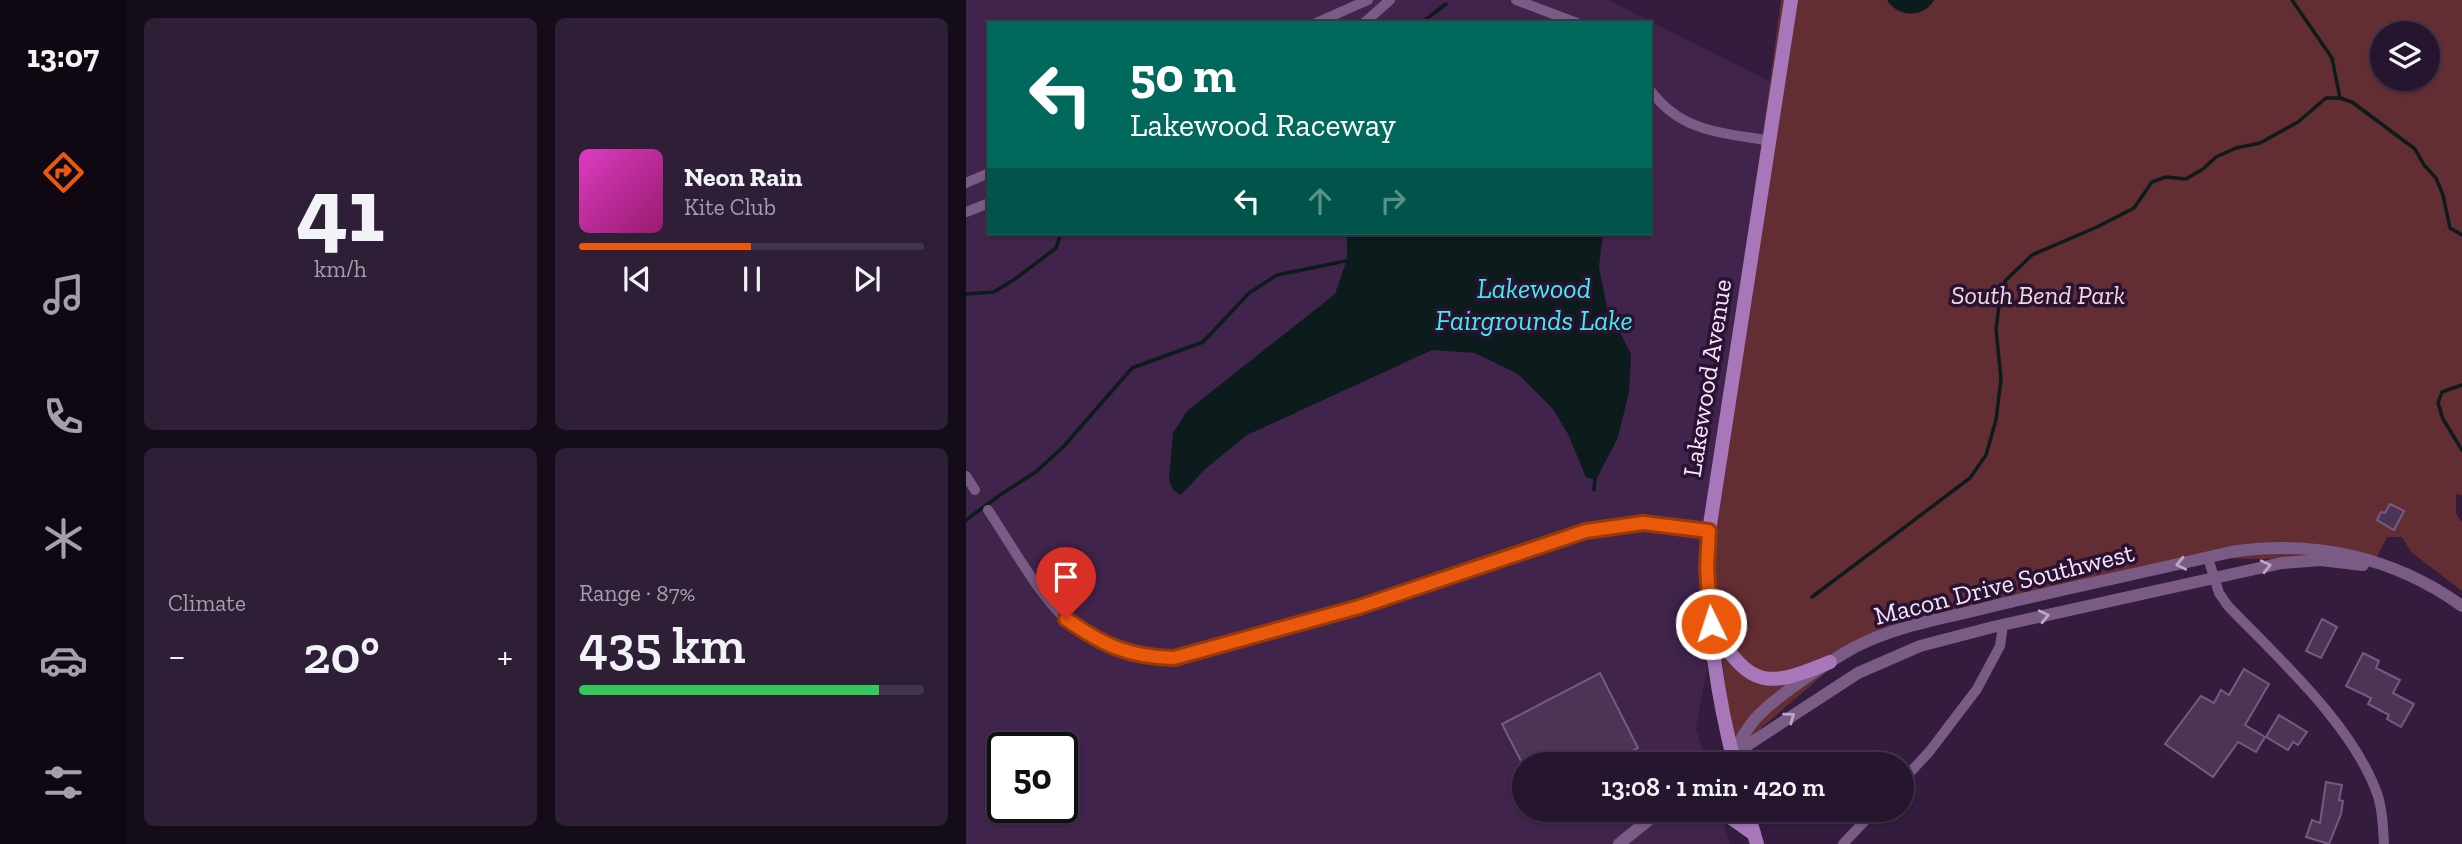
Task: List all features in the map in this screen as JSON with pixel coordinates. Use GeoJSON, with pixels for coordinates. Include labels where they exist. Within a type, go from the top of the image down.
{"type":"FeatureCollection","features":[{"type":"Feature","properties":{"kind":"main road","name":"Lakewood Avenue"},"geometry":{"type":"LineString","coordinates":[[1733,752],[1711,624],[1707,568],[1709,531],[1791,0]]}},
{"type":"Feature","properties":{"kind":"main road"},"geometry":{"type":"LineString","coordinates":[[1711,624],[1738,663],[1760,678],[1788,678],[1830,662]]}},
{"type":"Feature","properties":{"kind":"main road"},"geometry":{"type":"LineString","coordinates":[[1735,822],[1756,839]]}},
{"type":"Feature","properties":{"kind":"main road"},"geometry":{"type":"LineString","coordinates":[[1751,822],[1756,839]]}},
{"type":"Feature","properties":{"kind":"street"},"geometry":{"type":"LineString","coordinates":[[1321,21],[1368,0]]}},
{"type":"Feature","properties":{"kind":"street"},"geometry":{"type":"LineString","coordinates":[[1366,21],[1390,0]]}},
{"type":"Feature","properties":{"kind":"street"},"geometry":{"type":"LineString","coordinates":[[1516,0],[1572,21]]}},
{"type":"Feature","properties":{"kind":"street"},"geometry":{"type":"LineString","coordinates":[[1652,93],[1663,107],[1684,122],[1704,129],[1770,141]]}},
{"type":"Feature","properties":{"kind":"street"},"geometry":{"type":"LineString","coordinates":[[966,183],[987,174]]}},
{"type":"Feature","properties":{"kind":"street"},"geometry":{"type":"LineString","coordinates":[[966,212],[987,203]]}},
{"type":"Feature","properties":{"kind":"street"},"geometry":{"type":"LineString","coordinates":[[966,476],[975,489]]}},
{"type":"Feature","properties":{"kind":"street"},"geometry":{"type":"LineString","coordinates":[[988,510],[1049,603],[1066,619],[1101,643],[1123,652],[1174,658],[1359,607],[1586,531],[1643,523],[1709,531]]}},
{"type":"Feature","properties":{"kind":"street","name":"Macon Drive Southwest"},"geometry":{"type":"LineString","coordinates":[[1738,752],[1756,718],[1777,699],[1857,646],[1914,625],[2208,558],[2260,548],[2296,547],[2345,553],[2375,561],[2418,580],[2462,606]]}},
{"type":"Feature","properties":{"kind":"street"},"geometry":{"type":"LineString","coordinates":[[2208,558],[2219,593],[2228,606],[2346,736],[2371,779],[2378,797],[2383,816],[2384,844]]}},
{"type":"Feature","properties":{"kind":"street","name":"Macon Drive Southwest"},"geometry":{"type":"LineString","coordinates":[[1743,752],[1811,701],[1858,673],[1920,646],[2283,563],[2321,560],[2393,570]]}},
{"type":"Feature","properties":{"kind":"street"},"geometry":{"type":"LineString","coordinates":[[1914,768],[1977,689],[2000,646],[2003,625]]}},
{"type":"Feature","properties":{"kind":"street"},"geometry":{"type":"LineString","coordinates":[[1619,844],[1646,822]]}},
{"type":"Feature","properties":{"kind":"street"},"geometry":{"type":"LineString","coordinates":[[1843,844],[1864,822]]}},
{"type":"Feature","properties":{"kind":"shaded area"},"geometry":{"type":"Polygon","coordinates":[[[966,0],[1608,0],[1650,21],[987,21],[987,235],[1652,235],[1652,22],[1785,89],[1713,602],[1715,625],[1696,728],[1703,752],[1512,752],[1512,822],[1724,822],[1730,844],[966,844],[966,0]]]}},
{"type":"Feature","properties":{"kind":"green space","name":"South Bend Park"},"geometry":{"type":"Polygon","coordinates":[[[1781,0],[2462,0],[2462,495],[2456,494],[2456,514],[2462,522],[2462,591],[2411,552],[2402,537],[2387,537],[2375,561],[2208,558],[1914,625],[1857,646],[1732,752],[1709,531],[1781,0]]]}},
{"type":"Feature","properties":{"kind":"water"},"geometry":{"type":"Polygon","coordinates":[[[1887,0],[1934,0],[1924,10],[1911,14],[1898,10],[1887,0]]]}},
{"type":"Feature","properties":{"kind":"water","name":"Lakewood Fairgrounds Lake"},"geometry":{"type":"Polygon","coordinates":[[[1347,235],[1603,235],[1599,267],[1607,307],[1631,354],[1629,392],[1618,437],[1596,480],[1586,477],[1568,434],[1553,409],[1518,374],[1475,353],[1432,350],[1247,435],[1205,469],[1181,495],[1173,490],[1169,480],[1173,433],[1187,411],[1335,294],[1347,259],[1347,235]]]}},
{"type":"Feature","properties":{"kind":"building"},"geometry":{"type":"Polygon","coordinates":[[[2390,504],[2404,511],[2394,530],[2377,520],[2390,504]]]}},
{"type":"Feature","properties":{"kind":"building"},"geometry":{"type":"Polygon","coordinates":[[[2322,619],[2337,627],[2321,658],[2306,651],[2322,619]]]}},
{"type":"Feature","properties":{"kind":"building"},"geometry":{"type":"Polygon","coordinates":[[[2363,653],[2379,661],[2376,668],[2400,680],[2393,693],[2414,704],[2401,727],[2387,719],[2389,715],[2368,704],[2371,698],[2346,686],[2363,653]]]}},
{"type":"Feature","properties":{"kind":"building"},"geometry":{"type":"Polygon","coordinates":[[[2244,669],[2269,684],[2245,725],[2265,737],[2256,752],[2238,742],[2213,777],[2165,744],[2201,696],[2214,703],[2221,690],[2229,695],[2244,669]]]}},
{"type":"Feature","properties":{"kind":"building"},"geometry":{"type":"Polygon","coordinates":[[[1600,673],[1638,748],[1630,752],[1516,752],[1502,724],[1600,673]]]}},
{"type":"Feature","properties":{"kind":"building"},"geometry":{"type":"Polygon","coordinates":[[[2279,715],[2307,732],[2298,745],[2293,742],[2288,750],[2266,737],[2279,715]]]}},
{"type":"Feature","properties":{"kind":"building"},"geometry":{"type":"Polygon","coordinates":[[[2326,782],[2342,785],[2339,800],[2343,801],[2341,814],[2329,844],[2306,837],[2312,820],[2320,823],[2326,782]]]}},
{"type":"Feature","properties":{"kind":"waterway"},"geometry":{"type":"LineString","coordinates":[[2292,0],[2332,58],[2340,98]]}},
{"type":"Feature","properties":{"kind":"waterway"},"geometry":{"type":"LineString","coordinates":[[1424,21],[1446,4]]}},
{"type":"Feature","properties":{"kind":"waterway"},"geometry":{"type":"LineString","coordinates":[[1812,597],[1970,478],[1986,455],[1996,420],[2001,379],[1996,329],[2005,281],[2032,255],[2134,208],[2152,182],[2166,177],[2186,179],[2216,157],[2236,148],[2260,143],[2298,122],[2326,98],[2340,98],[2352,102],[2415,149],[2436,178],[2443,195],[2450,228],[2462,235]]}},
{"type":"Feature","properties":{"kind":"waterway"},"geometry":{"type":"LineString","coordinates":[[966,294],[994,292],[1015,279],[1056,248],[1060,235]]}},
{"type":"Feature","properties":{"kind":"waterway"},"geometry":{"type":"LineString","coordinates":[[966,520],[1037,471],[1064,446],[1132,368],[1203,342],[1249,293],[1277,275],[1350,260]]}},
{"type":"Feature","properties":{"kind":"waterway"},"geometry":{"type":"LineString","coordinates":[[2462,385],[2442,392],[2438,403],[2443,419],[2462,450]]}},
{"type":"Feature","properties":{"kind":"waterway"},"geometry":{"type":"LineString","coordinates":[[1594,490],[1595,478]]}},
{"type":"Feature","properties":{"kind":"route"},"geometry":{"type":"LineString","coordinates":[[1066,619],[1101,643],[1123,652],[1174,658],[1359,607],[1586,531],[1643,523],[1709,531],[1707,568],[1711,624]]}}]}
